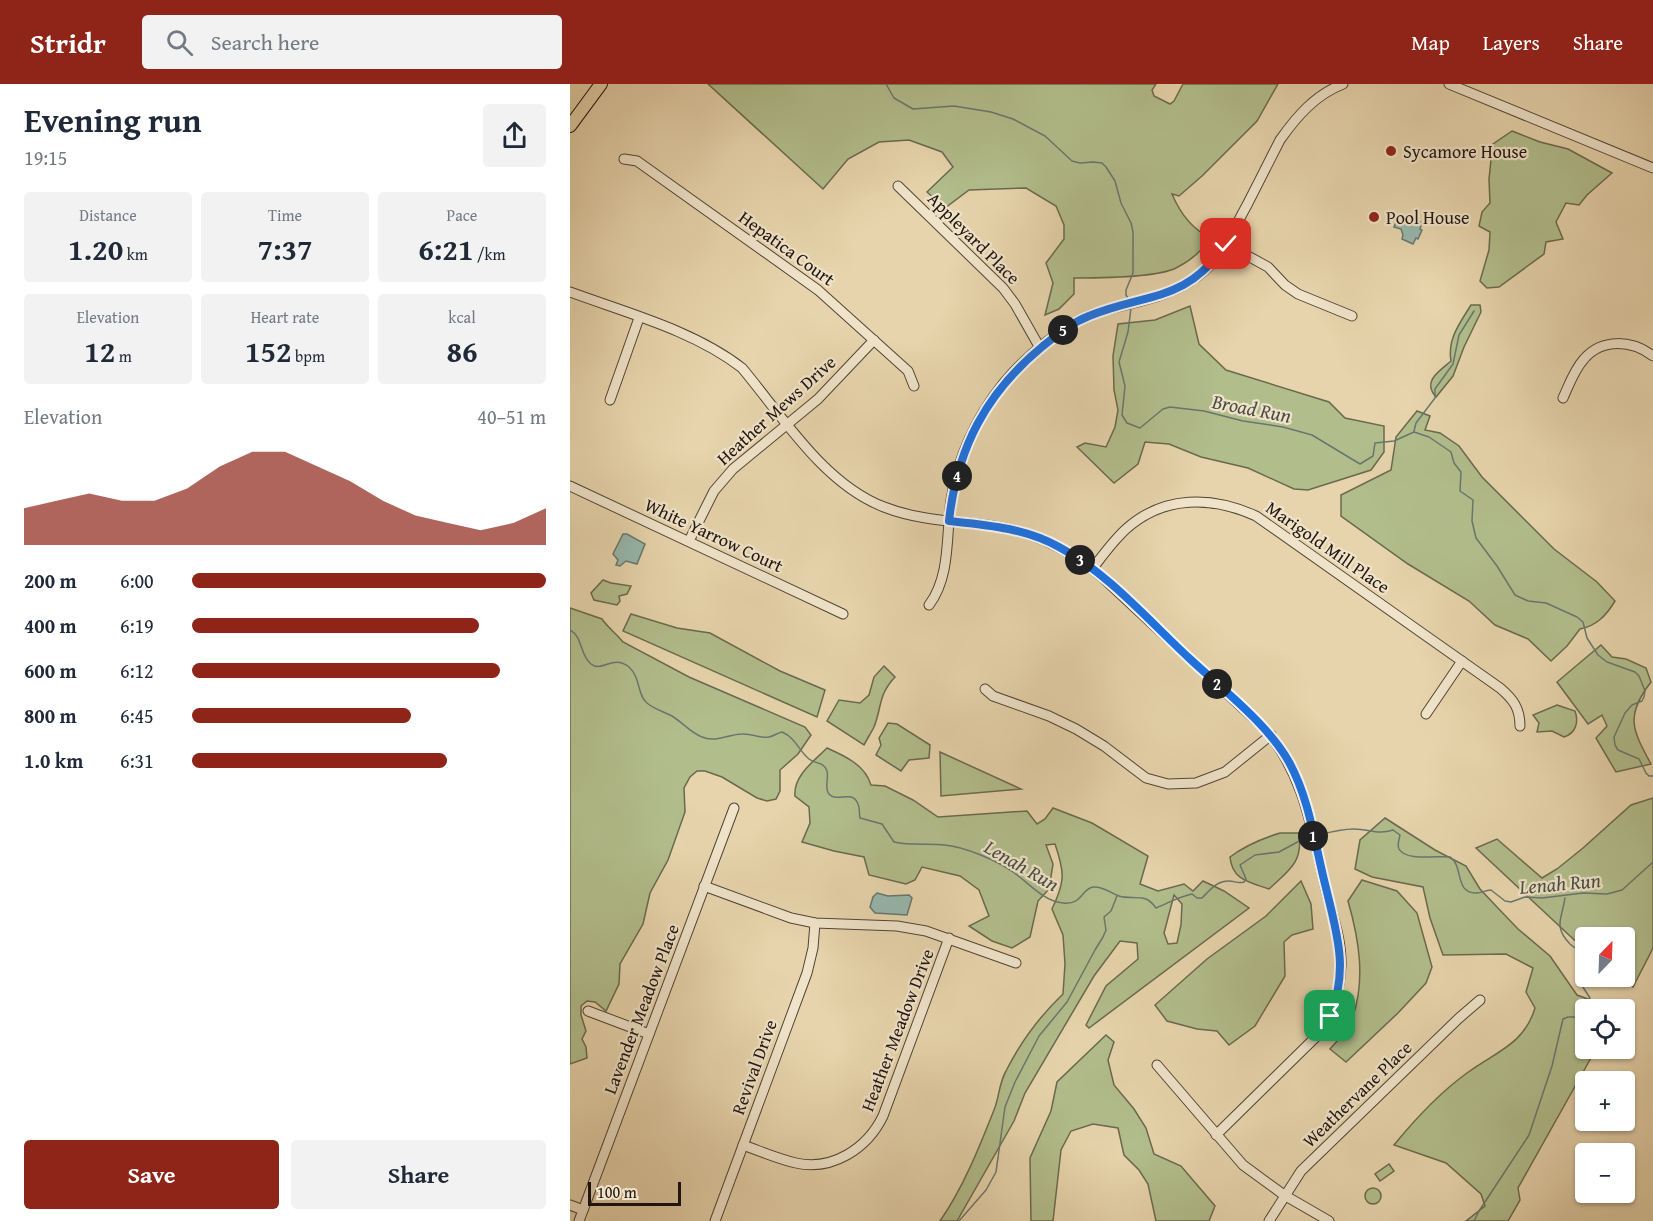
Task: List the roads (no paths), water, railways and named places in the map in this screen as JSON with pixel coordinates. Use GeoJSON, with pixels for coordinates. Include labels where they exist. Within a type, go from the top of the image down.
{"type":"FeatureCollection","features":[{"type":"Feature","properties":{"kind":"main road"},"geometry":{"type":"LineString","coordinates":[[570,126],[601,84]]}},
{"type":"Feature","properties":{"kind":"street"},"geometry":{"type":"LineString","coordinates":[[928,605],[936,596],[941,582],[951,499],[960,464],[973,430],[1004,383],[1024,361],[1078,321],[1168,294],[1185,285],[1207,268],[1226,244],[1280,140],[1315,100],[1343,84]]}},
{"type":"Feature","properties":{"kind":"street"},"geometry":{"type":"LineString","coordinates":[[1449,84],[1653,168]]}},
{"type":"Feature","properties":{"kind":"street","name":"Hepatica Court"},"geometry":{"type":"LineString","coordinates":[[624,159],[636,161],[836,304],[908,371],[914,386]]}},
{"type":"Feature","properties":{"kind":"street","name":"Appleyard Place"},"geometry":{"type":"LineString","coordinates":[[898,186],[1003,288],[1015,304],[1040,348]]}},
{"type":"Feature","properties":{"kind":"street"},"geometry":{"type":"LineString","coordinates":[[1226,244],[1268,267],[1285,285],[1298,294],[1352,316]]}},
{"type":"Feature","properties":{"kind":"street"},"geometry":{"type":"LineString","coordinates":[[570,292],[683,334],[730,358],[742,368],[822,465],[855,492],[884,507],[902,513],[989,525],[1031,535],[1058,546],[1093,568],[1270,735],[1294,773],[1310,823],[1341,957],[1338,990],[1326,1023],[1311,1043],[1216,1135]]}},
{"type":"Feature","properties":{"kind":"street"},"geometry":{"type":"LineString","coordinates":[[609,400],[639,318]]}},
{"type":"Feature","properties":{"kind":"street","name":"Heather Mews Drive"},"geometry":{"type":"LineString","coordinates":[[690,541],[714,491],[733,469],[818,399],[874,340]]}},
{"type":"Feature","properties":{"kind":"street"},"geometry":{"type":"LineString","coordinates":[[1563,398],[1584,359],[1604,345],[1632,345],[1640,347],[1653,356]]}},
{"type":"Feature","properties":{"kind":"street","name":"White Yarrow Court"},"geometry":{"type":"LineString","coordinates":[[570,486],[843,614]]}},
{"type":"Feature","properties":{"kind":"street","name":"Marigold Mill Place"},"geometry":{"type":"LineString","coordinates":[[1093,568],[1128,527],[1166,507],[1186,502],[1210,502],[1223,504],[1256,516],[1509,696],[1520,713],[1520,726]]}},
{"type":"Feature","properties":{"kind":"street"},"geometry":{"type":"LineString","coordinates":[[1426,714],[1462,661]]}},
{"type":"Feature","properties":{"kind":"street"},"geometry":{"type":"LineString","coordinates":[[984,689],[993,696],[1070,726],[1104,746],[1146,778],[1168,784],[1196,783],[1225,772],[1243,760],[1270,735]]}},
{"type":"Feature","properties":{"kind":"street","name":"Lavender Meadow Place"},"geometry":{"type":"LineString","coordinates":[[579,1221],[734,808]]}},
{"type":"Feature","properties":{"kind":"street"},"geometry":{"type":"LineString","coordinates":[[704,886],[783,915],[815,922],[897,926],[926,931],[1016,963]]}},
{"type":"Feature","properties":{"kind":"street","name":"Revival Drive"},"geometry":{"type":"LineString","coordinates":[[714,1221],[808,967],[813,948],[815,922]]}},
{"type":"Feature","properties":{"kind":"street","name":"Heather Meadow Drive"},"geometry":{"type":"LineString","coordinates":[[743,1144],[788,1161],[810,1164],[840,1159],[865,1143],[883,1116],[949,938]]}},
{"type":"Feature","properties":{"kind":"street","name":"Weathervane Place"},"geometry":{"type":"LineString","coordinates":[[1269,1221],[1301,1171],[1480,1000]]}},
{"type":"Feature","properties":{"kind":"street"},"geometry":{"type":"LineString","coordinates":[[588,1011],[649,1034]]}},
{"type":"Feature","properties":{"kind":"street"},"geometry":{"type":"LineString","coordinates":[[1157,1065],[1242,1165],[1284,1195],[1329,1221]]}},
{"type":"Feature","properties":{"kind":"street"},"geometry":{"type":"LineString","coordinates":[[570,1205],[583,1210]]}},
{"type":"Feature","properties":{"kind":"water"},"geometry":{"type":"Polygon","coordinates":[[[1411,218],[1422,223],[1420,229],[1422,230],[1413,244],[1402,239],[1401,229],[1394,227],[1396,222],[1402,224],[1409,222],[1411,218]]]}},
{"type":"Feature","properties":{"kind":"water"},"geometry":{"type":"Polygon","coordinates":[[[623,534],[645,544],[637,564],[626,561],[620,566],[616,565],[618,560],[613,554],[623,534]]]}},
{"type":"Feature","properties":{"kind":"water"},"geometry":{"type":"Polygon","coordinates":[[[877,893],[888,896],[909,895],[912,898],[907,915],[875,913],[870,907],[877,893]]]}},
{"type":"Feature","properties":{"kind":"waterway","name":"Broad Run"},"geometry":{"type":"LineString","coordinates":[[886,84],[894,98],[913,109],[954,106],[991,112],[1013,119],[1045,136],[1072,161],[1102,163],[1115,181],[1133,232],[1133,273],[1126,290],[1130,301]]}},
{"type":"Feature","properties":{"kind":"waterway","name":"Broad Run"},"geometry":{"type":"LineString","coordinates":[[1131,308],[1128,332],[1119,362],[1125,386],[1122,415],[1127,423],[1140,428],[1163,409],[1170,407],[1204,411],[1312,435],[1360,464],[1373,456],[1375,443],[1394,441],[1414,432],[1429,437],[1451,452],[1454,463],[1461,472],[1460,491],[1473,500],[1472,521],[1476,538],[1515,595],[1528,601],[1546,603],[1577,617],[1583,622],[1587,638],[1598,655],[1607,662],[1635,672],[1639,676],[1645,691],[1644,697],[1625,713],[1614,737],[1615,745],[1618,750],[1639,759],[1646,773],[1653,776]]}},
{"type":"Feature","properties":{"kind":"waterway"},"geometry":{"type":"LineString","coordinates":[[1414,431],[1416,423],[1435,398],[1435,389],[1453,364],[1459,335],[1474,311]]}},
{"type":"Feature","properties":{"kind":"waterway","name":"Lenah Run"},"geometry":{"type":"LineString","coordinates":[[570,630],[577,637],[587,661],[595,666],[618,662],[629,667],[647,703],[672,716],[698,735],[707,739],[717,739],[737,734],[771,737],[782,732],[791,737],[809,759],[826,768],[829,794],[836,797],[852,797],[859,806],[860,818],[882,824],[894,842],[945,845],[971,851],[1006,867],[1056,902],[1074,902],[1093,887],[1122,897],[1146,899],[1156,908],[1192,894],[1197,898],[1202,898],[1220,883],[1244,882],[1246,879],[1240,865],[1255,855],[1279,852],[1311,837]]}},
{"type":"Feature","properties":{"kind":"waterway","name":"Lenah Run"},"geometry":{"type":"LineString","coordinates":[[1319,835],[1350,829],[1378,832],[1393,830],[1400,835],[1398,847],[1403,853],[1415,857],[1450,857],[1457,867],[1465,889],[1477,893],[1491,890],[1505,901],[1511,902],[1525,897],[1542,898],[1583,893],[1607,894],[1622,890],[1653,862]]}},
{"type":"Feature","properties":{"kind":"waterway"},"geometry":{"type":"LineString","coordinates":[[959,1221],[986,1190],[996,1172],[1005,1107],[1015,1082],[1039,1036],[1067,1002],[1103,937],[1106,930],[1104,917],[1111,911],[1117,896]]}},
{"type":"Feature","properties":{"kind":"waterway"},"geometry":{"type":"LineString","coordinates":[[1565,898],[1560,927],[1565,938],[1575,947]]}},
{"type":"Feature","properties":{"kind":"waterway"},"geometry":{"type":"LineString","coordinates":[[1474,1221],[1529,1135],[1552,1066],[1563,1019],[1575,1017],[1590,998],[1583,987]]}},
{"type":"Feature","properties":{"kind":"place","name":"Sycamore House"},"geometry":{"type":"Point","coordinates":[1391,151]}},
{"type":"Feature","properties":{"kind":"place","name":"Pool House"},"geometry":{"type":"Point","coordinates":[1374,217]}}]}
